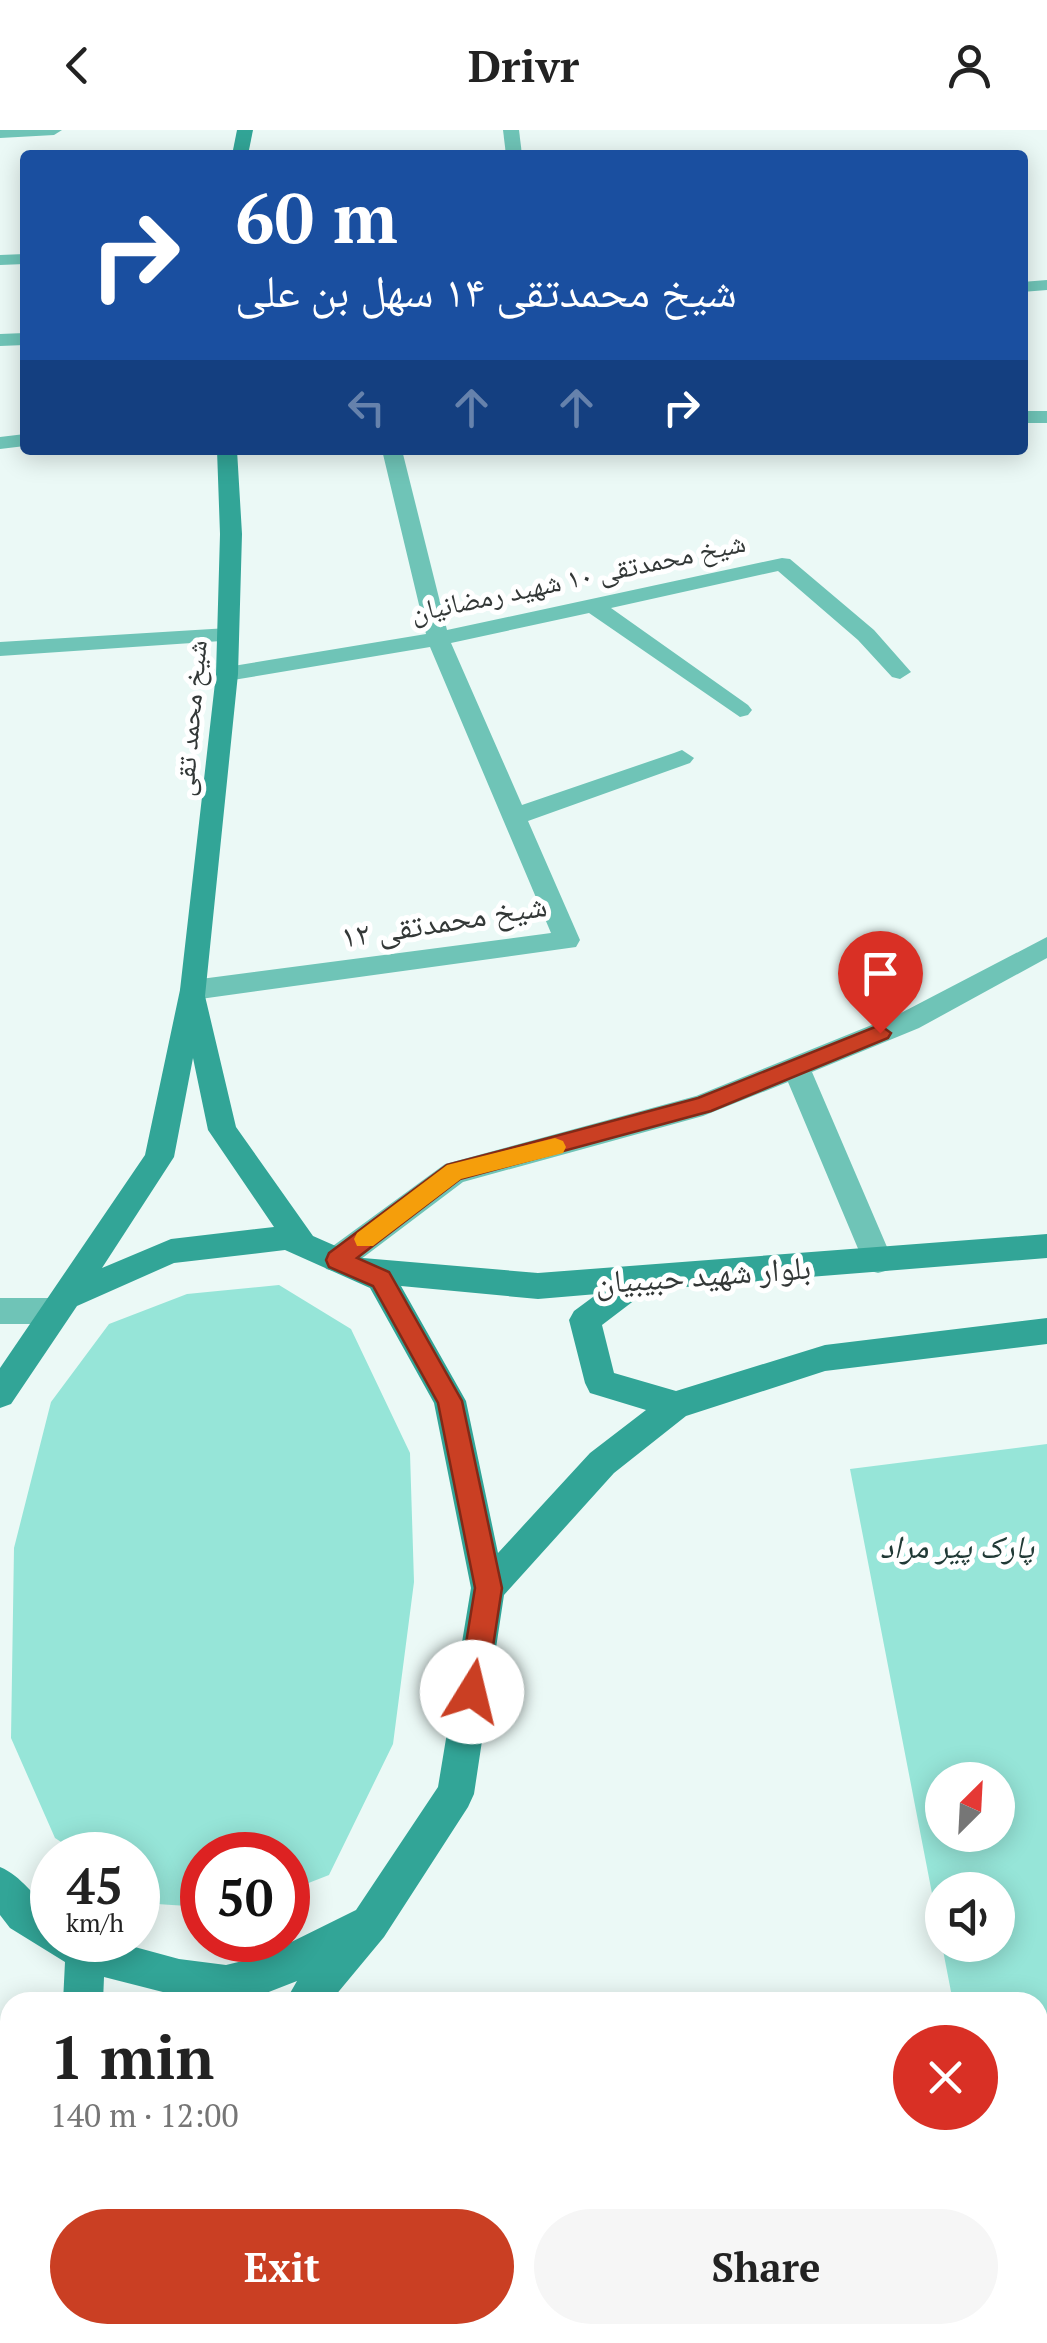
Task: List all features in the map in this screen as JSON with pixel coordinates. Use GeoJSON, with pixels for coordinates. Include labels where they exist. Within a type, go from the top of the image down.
{"type":"FeatureCollection","features":[{"type":"Feature","properties":{"kind":"main road","name":"شیخ محمد تقی"},"geometry":{"type":"LineString","coordinates":[[193,990],[227,674],[227,455]]}},
{"type":"Feature","properties":{"kind":"main road"},"geometry":{"type":"LineString","coordinates":[[193,990],[222,1130],[302,1244]]}},
{"type":"Feature","properties":{"kind":"main road"},"geometry":{"type":"LineString","coordinates":[[1,1386],[159,1158],[193,990]]}},
{"type":"Feature","properties":{"kind":"main road"},"geometry":{"type":"LineString","coordinates":[[61,1304],[171,1251],[287,1238],[381,1279],[450,1401],[488,1588],[456,1794],[370,1923],[313,1992]]}},
{"type":"Feature","properties":{"kind":"main road","name":"بلوار شهید حبیبیان"},"geometry":{"type":"LineString","coordinates":[[348,1265],[538,1286],[1047,1246]]}},
{"type":"Feature","properties":{"kind":"main road"},"geometry":{"type":"LineString","coordinates":[[640,1280],[585,1320],[601,1383],[676,1406]]}},
{"type":"Feature","properties":{"kind":"main road"},"geometry":{"type":"LineString","coordinates":[[488,1588],[602,1463],[676,1406],[824,1358],[1047,1331]]}},
{"type":"Feature","properties":{"kind":"main road"},"geometry":{"type":"LineString","coordinates":[[120,1962],[156,1974],[239,1985],[370,1923]]}},
{"type":"Feature","properties":{"kind":"main road"},"geometry":{"type":"LineString","coordinates":[[76,1962],[81,1992]]}},
{"type":"Feature","properties":{"kind":"street"},"geometry":{"type":"LineString","coordinates":[[0,133],[54,130]]}},
{"type":"Feature","properties":{"kind":"street","name":"شیخ محمدتقی ۱۲"},"geometry":{"type":"LineString","coordinates":[[193,990],[566,940],[438,639],[394,457]]}},
{"type":"Feature","properties":{"kind":"street","name":"شیخ محمدتقی ۱۰ شهید رمضانیان"},"geometry":{"type":"LineString","coordinates":[[227,674],[438,639],[782,564],[866,635],[900,672]]}},
{"type":"Feature","properties":{"kind":"street"},"geometry":{"type":"LineString","coordinates":[[593,605],[740,710]]}},
{"type":"Feature","properties":{"kind":"street"},"geometry":{"type":"LineString","coordinates":[[0,649],[228,635]]}},
{"type":"Feature","properties":{"kind":"street"},"geometry":{"type":"LineString","coordinates":[[514,816],[682,758]]}},
{"type":"Feature","properties":{"kind":"street"},"geometry":{"type":"LineString","coordinates":[[348,1265],[455,1172],[703,1105],[908,1021],[1047,946]]}},
{"type":"Feature","properties":{"kind":"street"},"geometry":{"type":"LineString","coordinates":[[796,1067],[878,1261]]}},
{"type":"Feature","properties":{"kind":"street"},"geometry":{"type":"LineString","coordinates":[[0,1311],[61,1304]]}},
{"type":"Feature","properties":{"kind":"green space"},"geometry":{"type":"Polygon","coordinates":[[[279,1285],[351,1329],[410,1453],[414,1582],[393,1744],[329,1875],[310,1882],[310,1832],[180,1832],[180,1906],[160,1904],[160,1832],[52,1832],[11,1738],[14,1548],[51,1402],[109,1324],[187,1294],[279,1285]]]}},
{"type":"Feature","properties":{"kind":"green space","name":"پارک پیر مراد"},"geometry":{"type":"Polygon","coordinates":[[[1047,1444],[1047,1992],[951,1992],[945,1962],[1015,1962],[1015,1872],[928,1872],[850,1469],[1047,1444]]]}},
{"type":"Feature","properties":{"kind":"slow traffic"},"geometry":{"type":"LineString","coordinates":[[365,1239],[455,1172],[555,1147]]}},
{"type":"Feature","properties":{"kind":"route"},"geometry":{"type":"LineString","coordinates":[[472,1692],[488,1588],[450,1401],[381,1279],[337,1260],[455,1172],[703,1105],[880,1033]]}}]}
